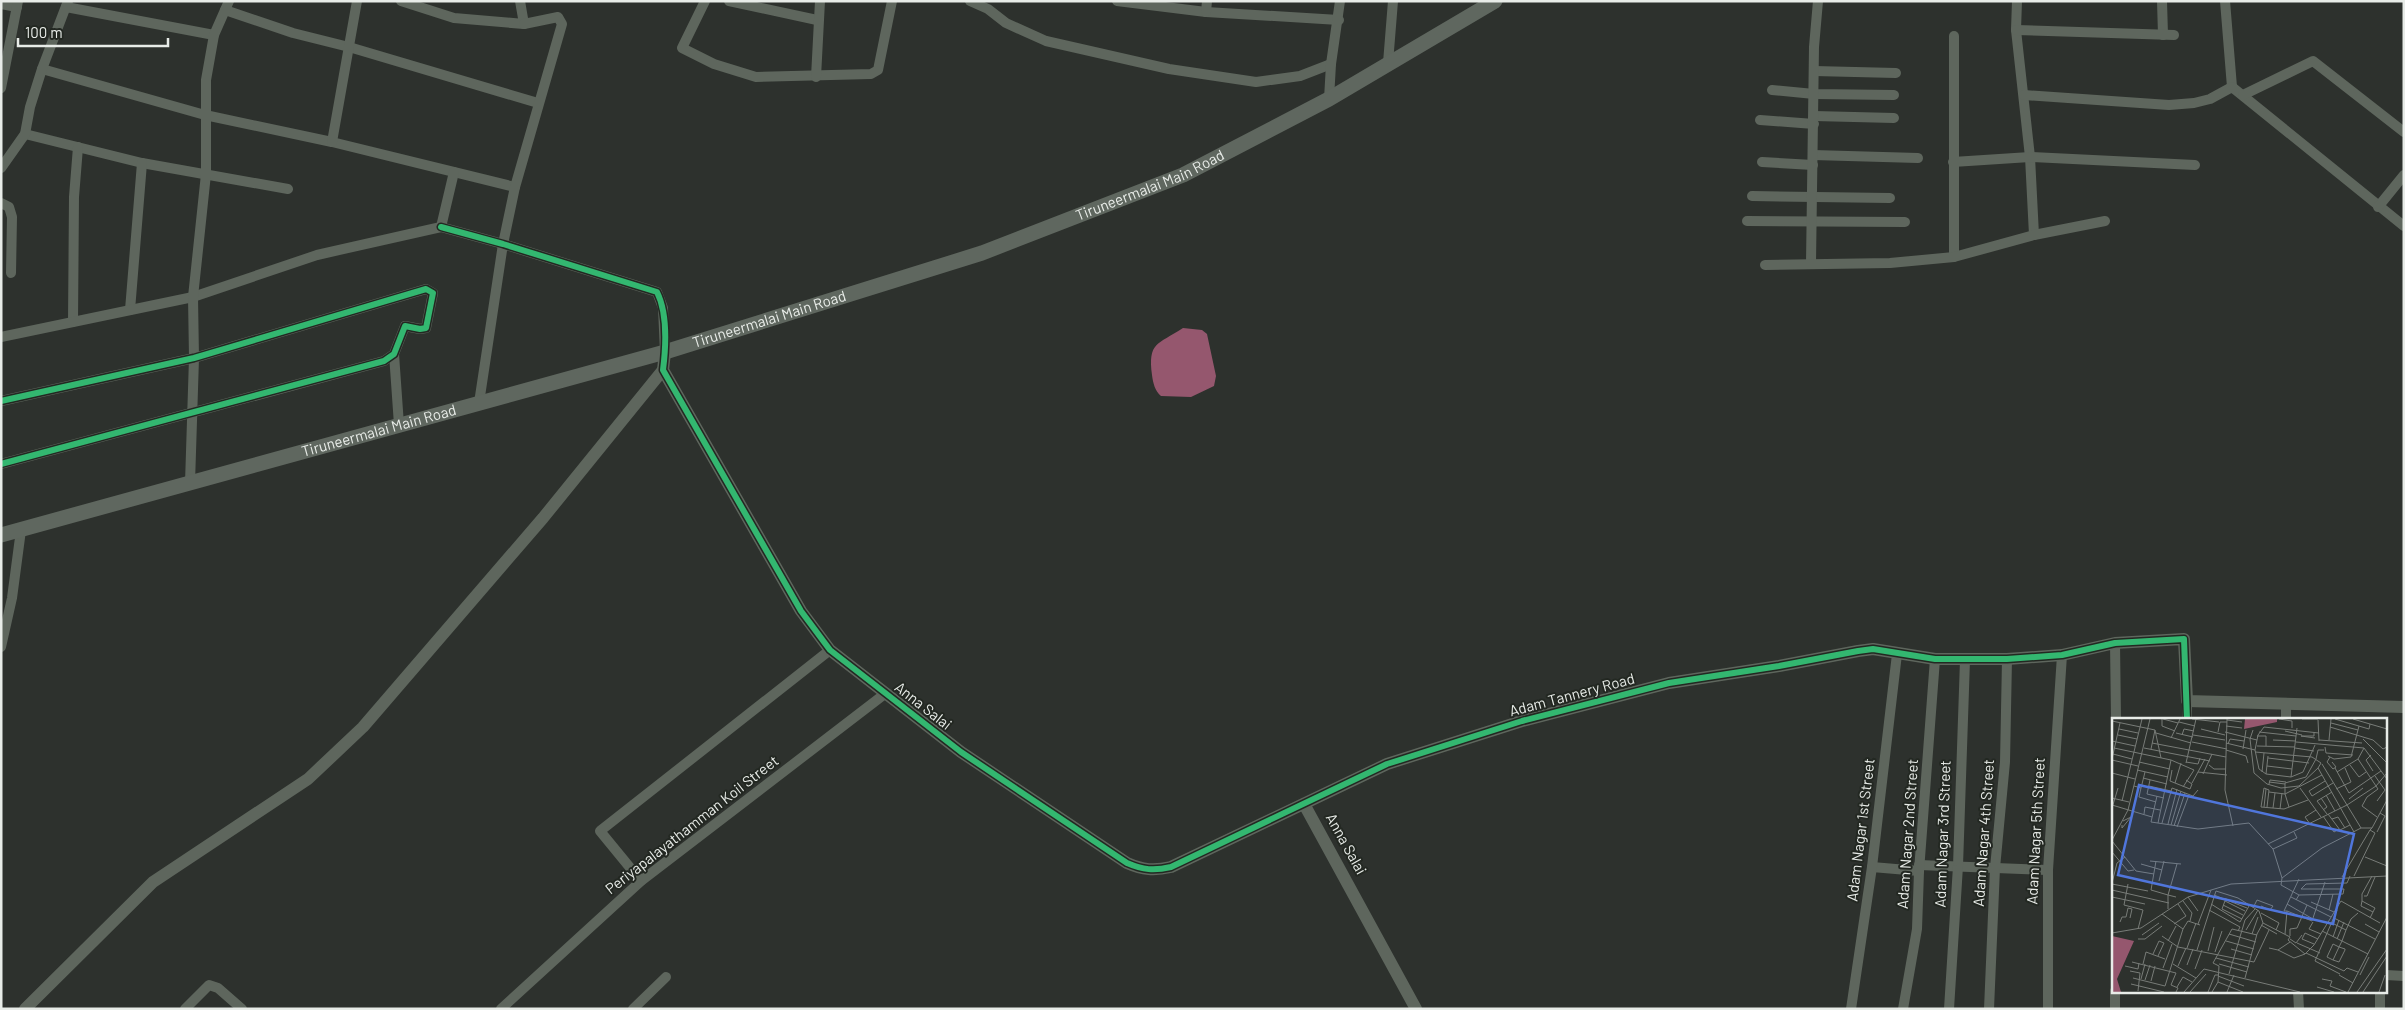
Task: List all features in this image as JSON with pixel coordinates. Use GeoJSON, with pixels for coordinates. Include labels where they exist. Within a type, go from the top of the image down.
{"type":"FeatureCollection","features":[{"type":"Feature","properties":{"kind":"main road","name":"Tiruneermalai Main Road"},"geometry":{"type":"LineString","coordinates":[[1,535],[399,425],[444,415],[479,403],[665,352],[982,253],[1183,175],[1329,99],[1495,1]]}},
{"type":"Feature","properties":{"kind":"street"},"geometry":{"type":"LineString","coordinates":[[332,142],[357,1]]}},
{"type":"Feature","properties":{"kind":"street"},"geometry":{"type":"LineString","coordinates":[[401,1],[454,18],[524,24],[558,17],[562,24],[515,187],[502,244],[479,403]]}},
{"type":"Feature","properties":{"kind":"street"},"geometry":{"type":"LineString","coordinates":[[520,1],[524,24]]}},
{"type":"Feature","properties":{"kind":"street"},"geometry":{"type":"LineString","coordinates":[[705,1],[682,48],[714,64],[756,77],[871,74],[878,70],[892,1]]}},
{"type":"Feature","properties":{"kind":"street"},"geometry":{"type":"LineString","coordinates":[[729,1],[817,20]]}},
{"type":"Feature","properties":{"kind":"street"},"geometry":{"type":"LineString","coordinates":[[816,76],[817,20],[820,1]]}},
{"type":"Feature","properties":{"kind":"street"},"geometry":{"type":"LineString","coordinates":[[970,1],[988,9],[1006,23],[1046,41],[1169,69],[1256,82],[1300,76],[1331,64]]}},
{"type":"Feature","properties":{"kind":"street"},"geometry":{"type":"LineString","coordinates":[[1117,1],[1207,7],[1339,20]]}},
{"type":"Feature","properties":{"kind":"street"},"geometry":{"type":"LineString","coordinates":[[1329,99],[1331,64],[1339,20],[1340,1]]}},
{"type":"Feature","properties":{"kind":"street"},"geometry":{"type":"LineString","coordinates":[[1388,63],[1393,1]]}},
{"type":"Feature","properties":{"kind":"street"},"geometry":{"type":"LineString","coordinates":[[1811,263],[1814,71],[1818,1]]}},
{"type":"Feature","properties":{"kind":"street"},"geometry":{"type":"LineString","coordinates":[[2017,1],[2016,30],[2030,158],[2034,234]]}},
{"type":"Feature","properties":{"kind":"street"},"geometry":{"type":"LineString","coordinates":[[2162,1],[2162,35]]}},
{"type":"Feature","properties":{"kind":"street"},"geometry":{"type":"LineString","coordinates":[[2225,1],[2232,87],[2404,226]]}},
{"type":"Feature","properties":{"kind":"street"},"geometry":{"type":"LineString","coordinates":[[1,4],[18,4],[1,88]]}},
{"type":"Feature","properties":{"kind":"street"},"geometry":{"type":"LineString","coordinates":[[2,164],[25,134],[30,107],[42,69],[67,4],[214,35]]}},
{"type":"Feature","properties":{"kind":"street"},"geometry":{"type":"LineString","coordinates":[[190,483],[194,297],[206,174],[206,80],[214,35],[227,6],[293,33],[349,47],[538,104]]}},
{"type":"Feature","properties":{"kind":"street"},"geometry":{"type":"LineString","coordinates":[[2016,30],[2174,35]]}},
{"type":"Feature","properties":{"kind":"street"},"geometry":{"type":"LineString","coordinates":[[1954,36],[1954,257]]}},
{"type":"Feature","properties":{"kind":"street"},"geometry":{"type":"LineString","coordinates":[[2243,95],[2313,61],[2404,132]]}},
{"type":"Feature","properties":{"kind":"street"},"geometry":{"type":"LineString","coordinates":[[42,69],[205,115],[332,142],[515,187]]}},
{"type":"Feature","properties":{"kind":"street"},"geometry":{"type":"LineString","coordinates":[[1814,71],[1896,73]]}},
{"type":"Feature","properties":{"kind":"street"},"geometry":{"type":"LineString","coordinates":[[2024,95],[2170,105],[2194,103],[2210,99],[2232,87]]}},
{"type":"Feature","properties":{"kind":"street"},"geometry":{"type":"LineString","coordinates":[[1772,90],[1814,94],[1894,95]]}},
{"type":"Feature","properties":{"kind":"street"},"geometry":{"type":"LineString","coordinates":[[1760,120],[1894,118]]}},
{"type":"Feature","properties":{"kind":"street"},"geometry":{"type":"LineString","coordinates":[[25,134],[142,163],[288,189]]}},
{"type":"Feature","properties":{"kind":"street"},"geometry":{"type":"LineString","coordinates":[[73,322],[74,197],[78,147]]}},
{"type":"Feature","properties":{"kind":"street"},"geometry":{"type":"LineString","coordinates":[[1762,162],[1918,158]]}},
{"type":"Feature","properties":{"kind":"street"},"geometry":{"type":"LineString","coordinates":[[1953,162],[2030,158],[2195,165]]}},
{"type":"Feature","properties":{"kind":"street"},"geometry":{"type":"LineString","coordinates":[[130,310],[142,163]]}},
{"type":"Feature","properties":{"kind":"street"},"geometry":{"type":"LineString","coordinates":[[441,227],[454,172]]}},
{"type":"Feature","properties":{"kind":"street"},"geometry":{"type":"LineString","coordinates":[[2378,206],[2404,175]]}},
{"type":"Feature","properties":{"kind":"street"},"geometry":{"type":"LineString","coordinates":[[1752,196],[1890,198]]}},
{"type":"Feature","properties":{"kind":"street"},"geometry":{"type":"LineString","coordinates":[[1,203],[9,207],[12,217],[11,273]]}},
{"type":"Feature","properties":{"kind":"street"},"geometry":{"type":"LineString","coordinates":[[1748,221],[1813,223],[1905,222]]}},
{"type":"Feature","properties":{"kind":"street"},"geometry":{"type":"LineString","coordinates":[[1765,264],[1890,263],[1954,257],[2034,234],[2105,221]]}},
{"type":"Feature","properties":{"kind":"street"},"geometry":{"type":"LineString","coordinates":[[1,337],[194,297],[317,255],[441,227],[657,292],[663,308],[665,352],[663,370],[543,518],[363,727],[308,779],[153,882],[25,1009]]}},
{"type":"Feature","properties":{"kind":"street"},"geometry":{"type":"LineString","coordinates":[[1,401],[194,358],[431,289],[433,296],[426,328],[420,329],[405,326],[394,354],[399,425]]}},
{"type":"Feature","properties":{"kind":"street"},"geometry":{"type":"LineString","coordinates":[[1,464],[384,361],[394,354]]}},
{"type":"Feature","properties":{"kind":"street","name":"Anna Salai"},"geometry":{"type":"LineString","coordinates":[[663,370],[801,611],[830,650],[962,752],[1127,863],[1142,870],[1157,870],[1171,867],[1304,804],[1416,1009]]}},
{"type":"Feature","properties":{"kind":"street"},"geometry":{"type":"LineString","coordinates":[[1,647],[12,598],[21,530]]}},
{"type":"Feature","properties":{"kind":"street","name":"Adam Tannery Road"},"geometry":{"type":"LineString","coordinates":[[1304,804],[1387,764],[1522,721],[1669,683],[1780,666],[1858,651],[1873,650],[1935,659],[2007,659],[2062,655],[2115,643],[2184,639],[2187,701]]}},
{"type":"Feature","properties":{"kind":"street"},"geometry":{"type":"LineString","coordinates":[[2115,643],[2116,718]]}},
{"type":"Feature","properties":{"kind":"street"},"geometry":{"type":"LineString","coordinates":[[640,881],[600,831],[830,650]]}},
{"type":"Feature","properties":{"kind":"street","name":"Adam Nagar 1st Street"},"geometry":{"type":"LineString","coordinates":[[1851,1009],[1872,867],[1897,654]]}},
{"type":"Feature","properties":{"kind":"street","name":"Adam Nagar 5th Street"},"geometry":{"type":"LineString","coordinates":[[2048,1009],[2048,870],[2062,655]]}},
{"type":"Feature","properties":{"kind":"street","name":"Adam Nagar 2nd Street"},"geometry":{"type":"LineString","coordinates":[[1903,1009],[1917,929],[1919,868],[1935,659]]}},
{"type":"Feature","properties":{"kind":"street","name":"Adam Nagar 4th Street"},"geometry":{"type":"LineString","coordinates":[[1989,1009],[1995,868],[2004,762],[2007,659]]}},
{"type":"Feature","properties":{"kind":"street","name":"Adam Nagar 3rd Street"},"geometry":{"type":"LineString","coordinates":[[1950,1009],[1958,866],[1965,660]]}},
{"type":"Feature","properties":{"kind":"street","name":"Periyapalayathamman Koil Street"},"geometry":{"type":"LineString","coordinates":[[501,1009],[640,881],[886,692]]}},
{"type":"Feature","properties":{"kind":"street"},"geometry":{"type":"LineString","coordinates":[[2187,718],[2187,701],[2404,707]]}},
{"type":"Feature","properties":{"kind":"street"},"geometry":{"type":"LineString","coordinates":[[2286,704],[2286,718]]}},
{"type":"Feature","properties":{"kind":"street"},"geometry":{"type":"LineString","coordinates":[[1872,867],[1919,868],[1958,866],[2048,870]]}},
{"type":"Feature","properties":{"kind":"street"},"geometry":{"type":"LineString","coordinates":[[2388,975],[2404,976]]}},
{"type":"Feature","properties":{"kind":"street"},"geometry":{"type":"LineString","coordinates":[[633,1009],[666,977]]}},
{"type":"Feature","properties":{"kind":"street"},"geometry":{"type":"LineString","coordinates":[[185,1009],[209,986],[218,988],[242,1009]]}},
{"type":"Feature","properties":{"kind":"street"},"geometry":{"type":"LineString","coordinates":[[2115,992],[2115,1009]]}},
{"type":"Feature","properties":{"kind":"street"},"geometry":{"type":"LineString","coordinates":[[2298,992],[2298,1009]]}},
{"type":"Feature","properties":{"kind":"street"},"geometry":{"type":"LineString","coordinates":[[2380,992],[2380,1009]]}},
{"type":"Feature","properties":{"kind":"shaded area"},"geometry":{"type":"Polygon","coordinates":[[[1183,328],[1202,330],[1207,334],[1216,376],[1214,386],[1191,397],[1161,396],[1152,378],[1153,350],[1161,342],[1183,328]]]}},
{"type":"Feature","properties":{"kind":"cycle path"},"geometry":{"type":"LineString","coordinates":[[441,227],[503,244],[657,292],[665,320],[663,370],[801,611],[830,650],[961,752],[1127,863],[1138,867],[1149,869],[1171,867],[1387,764],[1522,721],[1669,683],[1779,666],[1858,651],[1873,649],[1935,659],[2007,659],[2062,655],[2115,643],[2184,639],[2187,718]]}},
{"type":"Feature","properties":{"kind":"cycle path"},"geometry":{"type":"LineString","coordinates":[[1,401],[194,358],[426,289],[433,293],[426,328],[420,329],[405,326],[394,354],[384,361],[1,464]]}}]}
